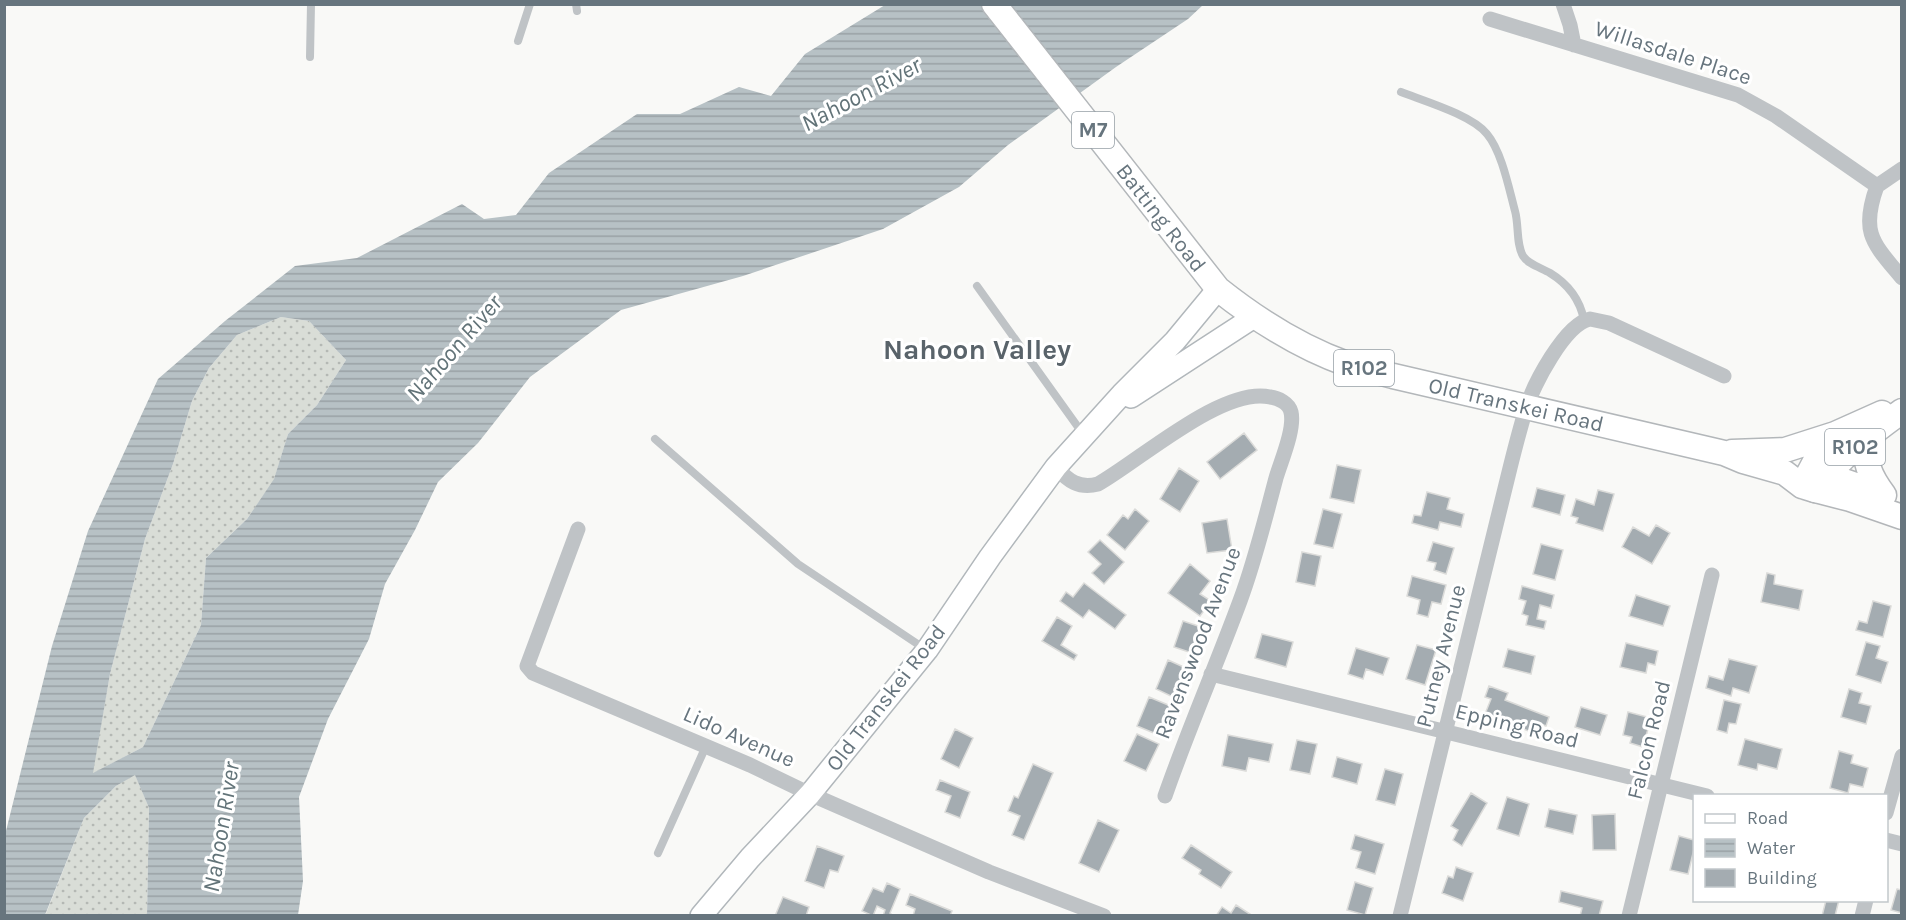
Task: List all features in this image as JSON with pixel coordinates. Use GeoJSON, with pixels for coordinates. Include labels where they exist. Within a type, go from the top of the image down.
{"type":"FeatureCollection","features":[{"type":"Feature","properties":{"kind":"main road","name":"Batting Road"},"geometry":{"type":"LineString","coordinates":[[994,4],[1218,289]]}},
{"type":"Feature","properties":{"kind":"main road","name":"Old Transkei Road"},"geometry":{"type":"LineString","coordinates":[[701,915],[810,794],[927,650],[990,557],[1056,467],[1182,333],[1218,289],[1254,317],[1293,340],[1347,364],[1724,453],[1743,461],[1808,478]]}},
{"type":"Feature","properties":{"kind":"main road","name":"Old Transkei Road"},"geometry":{"type":"LineString","coordinates":[[1104,415],[1254,317]]}},
{"type":"Feature","properties":{"kind":"main road","name":"R102"},"geometry":{"type":"LineString","coordinates":[[1835,434],[1883,413],[1902,410]]}},
{"type":"Feature","properties":{"kind":"main road","name":"R102"},"geometry":{"type":"LineString","coordinates":[[1808,478],[1902,410]]}},
{"type":"Feature","properties":{"kind":"main road"},"geometry":{"type":"LineString","coordinates":[[1724,453],[1785,450],[1835,434]]}},
{"type":"Feature","properties":{"kind":"main road"},"geometry":{"type":"LineString","coordinates":[[1808,478],[1835,434]]}},
{"type":"Feature","properties":{"kind":"main road"},"geometry":{"type":"LineString","coordinates":[[1866,437],[1866,462],[1870,474],[1893,497]]}},
{"type":"Feature","properties":{"kind":"main road"},"geometry":{"type":"LineString","coordinates":[[1808,478],[1893,497]]}},
{"type":"Feature","properties":{"kind":"main road"},"geometry":{"type":"LineString","coordinates":[[1808,478],[1850,499],[1902,517]]}},
{"type":"Feature","properties":{"kind":"street","name":"Willasdale Place"},"geometry":{"type":"LineString","coordinates":[[1563,4],[1574,45]]}},
{"type":"Feature","properties":{"kind":"street","name":"Willasdale Place"},"geometry":{"type":"LineString","coordinates":[[1490,19],[1738,95],[1776,116],[1877,186]]}},
{"type":"Feature","properties":{"kind":"street"},"geometry":{"type":"LineString","coordinates":[[1902,169],[1877,186],[1869,211],[1869,229],[1877,248],[1902,278]]}},
{"type":"Feature","properties":{"kind":"street"},"geometry":{"type":"LineString","coordinates":[[1584,320],[1590,318],[1609,323],[1724,376]]}},
{"type":"Feature","properties":{"kind":"street","name":"Putney Avenue"},"geometry":{"type":"LineString","coordinates":[[1400,915],[1526,407],[1538,381],[1561,344],[1576,325],[1584,320]]}},
{"type":"Feature","properties":{"kind":"street","name":"Ravenswood Avenue"},"geometry":{"type":"LineString","coordinates":[[1056,467],[1076,484],[1085,486],[1098,484],[1207,412],[1252,396],[1271,397],[1289,406],[1291,418],[1260,540],[1241,599],[1164,796]]}},
{"type":"Feature","properties":{"kind":"street","name":"Lido Avenue"},"geometry":{"type":"LineString","coordinates":[[578,529],[527,666],[528,670],[786,781],[810,794],[989,872],[1104,915]]}},
{"type":"Feature","properties":{"kind":"street","name":"Falcon Road"},"geometry":{"type":"LineString","coordinates":[[1629,915],[1712,575]]}},
{"type":"Feature","properties":{"kind":"street","name":"Epping Road"},"geometry":{"type":"LineString","coordinates":[[1212,674],[1703,794]]}},
{"type":"Feature","properties":{"kind":"street"},"geometry":{"type":"LineString","coordinates":[[1888,809],[1902,756]]}},
{"type":"Feature","properties":{"kind":"lane"},"geometry":{"type":"LineString","coordinates":[[310,57],[311,4]]}},
{"type":"Feature","properties":{"kind":"lane"},"geometry":{"type":"LineString","coordinates":[[518,41],[530,4]]}},
{"type":"Feature","properties":{"kind":"lane"},"geometry":{"type":"LineString","coordinates":[[1401,92],[1462,116],[1487,134],[1496,148],[1506,179],[1524,258],[1565,284],[1581,305],[1584,320]]}},
{"type":"Feature","properties":{"kind":"lane"},"geometry":{"type":"LineString","coordinates":[[977,286],[1084,435]]}},
{"type":"Feature","properties":{"kind":"lane"},"geometry":{"type":"LineString","coordinates":[[654,439],[798,564],[927,650]]}},
{"type":"Feature","properties":{"kind":"lane"},"geometry":{"type":"LineString","coordinates":[[658,853],[706,746]]}},
{"type":"Feature","properties":{"kind":"shaded area"},"geometry":{"type":"Polygon","coordinates":[[[281,317],[309,321],[346,360],[317,405],[288,434],[274,480],[247,519],[206,558],[201,625],[143,747],[92,774],[110,674],[145,539],[173,464],[192,401],[209,368],[237,335],[281,317]]]}},
{"type":"Feature","properties":{"kind":"shaded area"},"geometry":{"type":"Polygon","coordinates":[[[135,774],[149,808],[147,915],[45,916],[84,818],[116,786],[135,774]]]}},
{"type":"Feature","properties":{"kind":"water","name":"Nahoon River"},"geometry":{"type":"Polygon","coordinates":[[[885,5],[1203,5],[1188,19],[1116,67],[1008,145],[959,187],[883,229],[743,276],[621,310],[530,377],[478,443],[438,482],[385,584],[369,639],[328,719],[299,797],[303,881],[298,915],[147,915],[149,808],[135,775],[116,786],[84,818],[45,915],[5,916],[5,835],[52,646],[88,531],[158,379],[225,321],[295,266],[357,258],[462,204],[484,219],[516,215],[549,173],[637,114],[680,114],[739,87],[771,96],[805,54],[885,5]],[[281,317],[237,335],[209,368],[192,401],[173,464],[145,539],[110,674],[93,773],[143,747],[201,625],[206,558],[247,519],[274,479],[288,434],[317,405],[346,360],[309,321],[281,317]]]}},
{"type":"Feature","properties":{"kind":"building"},"geometry":{"type":"Polygon","coordinates":[[[1244,433],[1257,450],[1220,479],[1207,462],[1244,433]]]}},
{"type":"Feature","properties":{"kind":"building"},"geometry":{"type":"Polygon","coordinates":[[[1337,465],[1361,470],[1354,503],[1330,498],[1337,465]]]}},
{"type":"Feature","properties":{"kind":"building"},"geometry":{"type":"Polygon","coordinates":[[[1179,468],[1199,481],[1180,512],[1160,499],[1179,468]]]}},
{"type":"Feature","properties":{"kind":"building"},"geometry":{"type":"Polygon","coordinates":[[[1537,488],[1565,495],[1560,515],[1532,507],[1537,488]]]}},
{"type":"Feature","properties":{"kind":"building"},"geometry":{"type":"Polygon","coordinates":[[[1598,490],[1614,494],[1603,531],[1576,523],[1578,518],[1571,516],[1576,499],[1594,505],[1598,490]]]}},
{"type":"Feature","properties":{"kind":"building"},"geometry":{"type":"Polygon","coordinates":[[[1427,492],[1450,498],[1447,509],[1464,514],[1461,527],[1440,522],[1438,530],[1412,523],[1414,515],[1421,516],[1427,492]]]}},
{"type":"Feature","properties":{"kind":"building"},"geometry":{"type":"Polygon","coordinates":[[[1135,509],[1149,521],[1125,550],[1107,535],[1123,515],[1128,519],[1135,509]]]}},
{"type":"Feature","properties":{"kind":"building"},"geometry":{"type":"Polygon","coordinates":[[[1323,509],[1342,514],[1333,548],[1314,544],[1323,509]]]}},
{"type":"Feature","properties":{"kind":"building"},"geometry":{"type":"Polygon","coordinates":[[[1227,519],[1232,550],[1207,553],[1202,523],[1227,519]]]}},
{"type":"Feature","properties":{"kind":"building"},"geometry":{"type":"Polygon","coordinates":[[[1656,525],[1670,533],[1652,564],[1622,547],[1633,527],[1649,536],[1656,525]]]}},
{"type":"Feature","properties":{"kind":"building"},"geometry":{"type":"Polygon","coordinates":[[[1100,540],[1124,562],[1104,584],[1092,573],[1101,564],[1088,552],[1100,540]]]}},
{"type":"Feature","properties":{"kind":"building"},"geometry":{"type":"Polygon","coordinates":[[[1433,542],[1454,548],[1446,574],[1434,570],[1436,563],[1427,561],[1433,542]]]}},
{"type":"Feature","properties":{"kind":"building"},"geometry":{"type":"Polygon","coordinates":[[[1541,544],[1563,550],[1555,580],[1533,574],[1541,544]]]}},
{"type":"Feature","properties":{"kind":"building"},"geometry":{"type":"Polygon","coordinates":[[[1302,552],[1321,556],[1315,586],[1296,582],[1302,552]]]}},
{"type":"Feature","properties":{"kind":"building"},"geometry":{"type":"Polygon","coordinates":[[[1190,564],[1210,581],[1200,594],[1211,601],[1200,616],[1168,593],[1190,564]]]}},
{"type":"Feature","properties":{"kind":"building"},"geometry":{"type":"Polygon","coordinates":[[[1767,573],[1775,575],[1774,584],[1803,590],[1799,610],[1761,602],[1767,573]]]}},
{"type":"Feature","properties":{"kind":"building"},"geometry":{"type":"Polygon","coordinates":[[[1412,576],[1446,585],[1441,604],[1432,602],[1428,617],[1417,614],[1420,600],[1407,596],[1412,576]]]}},
{"type":"Feature","properties":{"kind":"building"},"geometry":{"type":"Polygon","coordinates":[[[1084,583],[1126,615],[1115,629],[1089,610],[1083,618],[1060,601],[1066,592],[1073,597],[1084,583]]]}},
{"type":"Feature","properties":{"kind":"building"},"geometry":{"type":"Polygon","coordinates":[[[1522,586],[1554,595],[1551,608],[1540,605],[1537,619],[1546,621],[1544,629],[1526,625],[1528,616],[1522,614],[1526,601],[1519,599],[1522,586]]]}},
{"type":"Feature","properties":{"kind":"building"},"geometry":{"type":"Polygon","coordinates":[[[1636,595],[1670,606],[1663,626],[1629,616],[1636,595]]]}},
{"type":"Feature","properties":{"kind":"building"},"geometry":{"type":"Polygon","coordinates":[[[1873,601],[1891,606],[1883,637],[1856,630],[1859,621],[1867,623],[1873,601]]]}},
{"type":"Feature","properties":{"kind":"building"},"geometry":{"type":"Polygon","coordinates":[[[1057,617],[1072,626],[1061,645],[1077,655],[1074,660],[1042,641],[1057,617]]]}},
{"type":"Feature","properties":{"kind":"building"},"geometry":{"type":"Polygon","coordinates":[[[1183,621],[1201,627],[1192,653],[1174,647],[1183,621]]]}},
{"type":"Feature","properties":{"kind":"building"},"geometry":{"type":"Polygon","coordinates":[[[1262,634],[1293,642],[1286,667],[1255,658],[1262,634]]]}},
{"type":"Feature","properties":{"kind":"building"},"geometry":{"type":"Polygon","coordinates":[[[1866,642],[1880,646],[1876,658],[1888,662],[1881,683],[1856,675],[1866,642]]]}},
{"type":"Feature","properties":{"kind":"building"},"geometry":{"type":"Polygon","coordinates":[[[1626,643],[1658,651],[1655,665],[1648,663],[1646,673],[1620,667],[1626,643]]]}},
{"type":"Feature","properties":{"kind":"building"},"geometry":{"type":"Polygon","coordinates":[[[1417,645],[1436,650],[1425,685],[1406,679],[1417,645]]]}},
{"type":"Feature","properties":{"kind":"building"},"geometry":{"type":"Polygon","coordinates":[[[1356,648],[1389,658],[1383,675],[1366,669],[1363,679],[1348,674],[1356,648]]]}},
{"type":"Feature","properties":{"kind":"building"},"geometry":{"type":"Polygon","coordinates":[[[1508,649],[1535,656],[1531,674],[1503,667],[1508,649]]]}},
{"type":"Feature","properties":{"kind":"building"},"geometry":{"type":"Polygon","coordinates":[[[1729,659],[1757,666],[1749,693],[1733,688],[1731,696],[1706,688],[1709,676],[1723,680],[1729,659]]]}},
{"type":"Feature","properties":{"kind":"building"},"geometry":{"type":"Polygon","coordinates":[[[1168,660],[1188,669],[1175,698],[1156,689],[1168,660]]]}},
{"type":"Feature","properties":{"kind":"building"},"geometry":{"type":"Polygon","coordinates":[[[1489,686],[1508,693],[1505,700],[1549,717],[1546,726],[1535,722],[1531,732],[1485,714],[1491,699],[1485,697],[1489,686]]]}},
{"type":"Feature","properties":{"kind":"building"},"geometry":{"type":"Polygon","coordinates":[[[1849,689],[1862,693],[1859,703],[1871,706],[1866,724],[1841,717],[1849,689]]]}},
{"type":"Feature","properties":{"kind":"building"},"geometry":{"type":"Polygon","coordinates":[[[1149,697],[1173,707],[1161,736],[1137,726],[1149,697]]]}},
{"type":"Feature","properties":{"kind":"building"},"geometry":{"type":"Polygon","coordinates":[[[1724,700],[1741,704],[1736,724],[1729,723],[1727,733],[1717,730],[1724,700]]]}},
{"type":"Feature","properties":{"kind":"building"},"geometry":{"type":"Polygon","coordinates":[[[1581,707],[1607,715],[1600,735],[1575,727],[1581,707]]]}},
{"type":"Feature","properties":{"kind":"building"},"geometry":{"type":"Polygon","coordinates":[[[1628,712],[1651,718],[1643,747],[1630,743],[1632,737],[1623,735],[1628,712]]]}},
{"type":"Feature","properties":{"kind":"building"},"geometry":{"type":"Polygon","coordinates":[[[955,729],[973,738],[959,768],[941,759],[955,729]]]}},
{"type":"Feature","properties":{"kind":"building"},"geometry":{"type":"Polygon","coordinates":[[[1137,734],[1159,744],[1146,771],[1124,761],[1137,734]]]}},
{"type":"Feature","properties":{"kind":"building"},"geometry":{"type":"Polygon","coordinates":[[[1228,735],[1273,744],[1269,762],[1249,758],[1246,771],[1222,766],[1228,735]]]}},
{"type":"Feature","properties":{"kind":"building"},"geometry":{"type":"Polygon","coordinates":[[[1745,739],[1782,749],[1777,769],[1758,764],[1757,770],[1738,765],[1745,739]]]}},
{"type":"Feature","properties":{"kind":"building"},"geometry":{"type":"Polygon","coordinates":[[[1297,740],[1317,744],[1310,774],[1290,770],[1297,740]]]}},
{"type":"Feature","properties":{"kind":"building"},"geometry":{"type":"Polygon","coordinates":[[[1839,751],[1853,755],[1851,763],[1868,768],[1863,787],[1850,784],[1848,793],[1830,788],[1839,751]]]}},
{"type":"Feature","properties":{"kind":"building"},"geometry":{"type":"Polygon","coordinates":[[[1337,757],[1362,764],[1357,784],[1332,777],[1337,757]]]}},
{"type":"Feature","properties":{"kind":"building"},"geometry":{"type":"Polygon","coordinates":[[[1033,764],[1053,773],[1024,840],[1012,835],[1020,816],[1008,811],[1014,796],[1018,798],[1033,764]]]}},
{"type":"Feature","properties":{"kind":"building"},"geometry":{"type":"Polygon","coordinates":[[[1385,769],[1403,774],[1395,805],[1376,800],[1385,769]]]}},
{"type":"Feature","properties":{"kind":"building"},"geometry":{"type":"Polygon","coordinates":[[[940,780],[970,792],[960,818],[945,812],[951,796],[936,790],[940,780]]]}},
{"type":"Feature","properties":{"kind":"building"},"geometry":{"type":"Polygon","coordinates":[[[1471,793],[1487,803],[1462,846],[1453,840],[1458,830],[1451,826],[1471,793]]]}},
{"type":"Feature","properties":{"kind":"building"},"geometry":{"type":"Polygon","coordinates":[[[1507,797],[1529,804],[1519,836],[1497,829],[1507,797]]]}},
{"type":"Feature","properties":{"kind":"building"},"geometry":{"type":"Polygon","coordinates":[[[1549,809],[1577,815],[1573,834],[1545,827],[1549,809]]]}},
{"type":"Feature","properties":{"kind":"building"},"geometry":{"type":"Polygon","coordinates":[[[1615,814],[1616,850],[1593,850],[1592,815],[1615,814]]]}},
{"type":"Feature","properties":{"kind":"building"},"geometry":{"type":"Polygon","coordinates":[[[1098,820],[1119,830],[1099,872],[1079,863],[1098,820]]]}},
{"type":"Feature","properties":{"kind":"building"},"geometry":{"type":"Polygon","coordinates":[[[1355,835],[1384,844],[1375,874],[1356,868],[1361,852],[1351,849],[1355,835]]]}},
{"type":"Feature","properties":{"kind":"building"},"geometry":{"type":"Polygon","coordinates":[[[1679,836],[1693,840],[1693,853],[1688,874],[1670,870],[1679,836]]]}},
{"type":"Feature","properties":{"kind":"building"},"geometry":{"type":"Polygon","coordinates":[[[1191,845],[1232,872],[1221,888],[1199,874],[1201,870],[1182,858],[1191,845]]]}},
{"type":"Feature","properties":{"kind":"building"},"geometry":{"type":"Polygon","coordinates":[[[817,846],[844,856],[838,872],[830,870],[824,888],[805,881],[817,846]]]}},
{"type":"Feature","properties":{"kind":"building"},"geometry":{"type":"Polygon","coordinates":[[[1456,867],[1473,873],[1463,901],[1442,893],[1448,876],[1453,878],[1456,867]]]}},
{"type":"Feature","properties":{"kind":"building"},"geometry":{"type":"Polygon","coordinates":[[[1355,882],[1373,888],[1365,915],[1347,910],[1355,882]]]}},
{"type":"Feature","properties":{"kind":"building"},"geometry":{"type":"Polygon","coordinates":[[[887,883],[900,889],[890,913],[893,916],[883,916],[885,910],[877,906],[873,916],[862,911],[873,888],[883,892],[887,883]]]}},
{"type":"Feature","properties":{"kind":"building"},"geometry":{"type":"Polygon","coordinates":[[[1897,889],[1902,890],[1902,913],[1891,910],[1897,889]]]}},
{"type":"Feature","properties":{"kind":"building"},"geometry":{"type":"Polygon","coordinates":[[[1561,891],[1603,901],[1599,916],[1580,916],[1582,908],[1559,902],[1561,891]]]}},
{"type":"Feature","properties":{"kind":"building"},"geometry":{"type":"Polygon","coordinates":[[[910,894],[952,911],[950,916],[913,916],[915,909],[906,905],[910,894]]]}},
{"type":"Feature","properties":{"kind":"building"},"geometry":{"type":"Polygon","coordinates":[[[783,897],[809,907],[806,916],[775,916],[783,897]]]}},
{"type":"Feature","properties":{"kind":"building"},"geometry":{"type":"Polygon","coordinates":[[[1826,902],[1838,902],[1835,916],[1822,916],[1826,902]]]}},
{"type":"Feature","properties":{"kind":"building"},"geometry":{"type":"Polygon","coordinates":[[[1236,905],[1253,916],[1216,916],[1222,907],[1231,913],[1236,905]]]}},
{"type":"Feature","properties":{"kind":"district","name":"Nahoon Valley"},"geometry":{"type":"Point","coordinates":[977,349]}}]}
